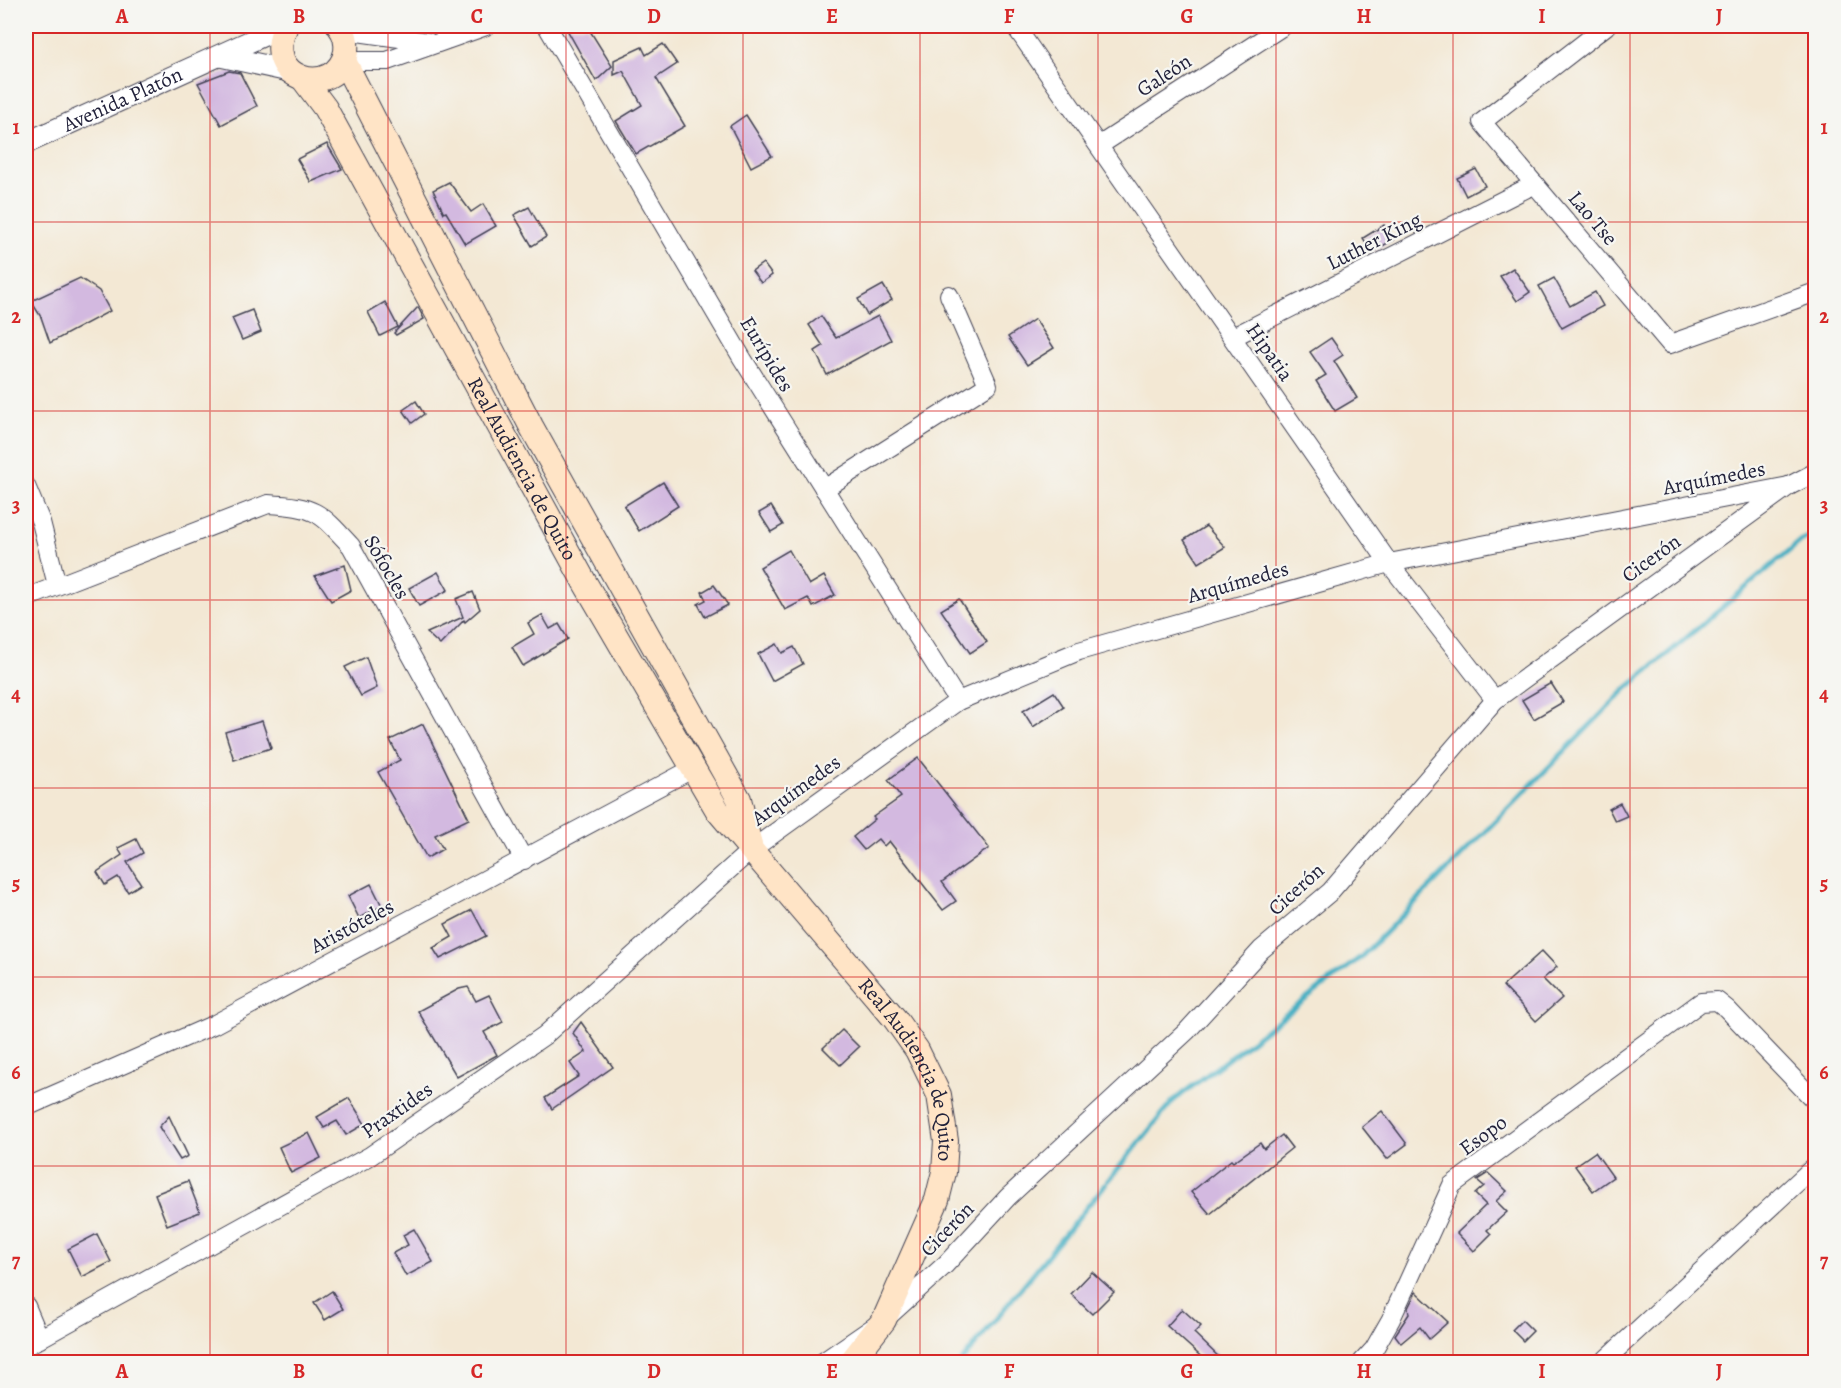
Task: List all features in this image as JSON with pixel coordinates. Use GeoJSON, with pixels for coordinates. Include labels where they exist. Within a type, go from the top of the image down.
{"type":"FeatureCollection","features":[{"type":"Feature","properties":{"kind":"main road","name":"Real Audiencia de Quito"},"geometry":{"type":"LineString","coordinates":[[285,26],[279,40],[280,57],[325,108],[585,583],[718,812],[895,1018],[917,1050],[939,1095],[946,1141],[944,1172],[938,1200],[884,1320],[851,1362]]}},
{"type":"Feature","properties":{"kind":"main road"},"geometry":{"type":"LineString","coordinates":[[296,76],[320,80],[344,61],[347,46],[341,28]]}},
{"type":"Feature","properties":{"kind":"main road","name":"Real Audiencia de Quito"},"geometry":{"type":"LineString","coordinates":[[344,61],[531,426],[739,800],[751,850]]}},
{"type":"Feature","properties":{"kind":"street","name":"Avenida Platón"},"geometry":{"type":"LineString","coordinates":[[26,143],[285,26]]}},
{"type":"Feature","properties":{"kind":"street"},"geometry":{"type":"LineString","coordinates":[[344,61],[387,61],[486,26]]}},
{"type":"Feature","properties":{"kind":"street","name":"Eurípides"},"geometry":{"type":"LineString","coordinates":[[547,26],[742,358],[958,701]]}},
{"type":"Feature","properties":{"kind":"street","name":"Hipatia"},"geometry":{"type":"LineString","coordinates":[[1015,26],[1389,563],[1494,700]]}},
{"type":"Feature","properties":{"kind":"street","name":"Galeón"},"geometry":{"type":"LineString","coordinates":[[1100,145],[1283,26]]}},
{"type":"Feature","properties":{"kind":"street","name":"Lao Tse"},"geometry":{"type":"LineString","coordinates":[[1606,26],[1482,122],[1670,344],[1815,291]]}},
{"type":"Feature","properties":{"kind":"street"},"geometry":{"type":"LineString","coordinates":[[341,28],[433,43]]}},
{"type":"Feature","properties":{"kind":"street"},"geometry":{"type":"LineString","coordinates":[[220,56],[296,76]]}},
{"type":"Feature","properties":{"kind":"street","name":"Luther King"},"geometry":{"type":"LineString","coordinates":[[1233,337],[1535,184]]}},
{"type":"Feature","properties":{"kind":"street"},"geometry":{"type":"LineString","coordinates":[[824,489],[988,385],[949,295]]}},
{"type":"Feature","properties":{"kind":"street","name":"Cicerón"},"geometry":{"type":"LineString","coordinates":[[823,1362],[884,1320],[946,1264],[1008,1197],[1187,1031],[1261,951],[1330,892],[1494,700],[1789,486],[1815,472]]}},
{"type":"Feature","properties":{"kind":"street"},"geometry":{"type":"LineString","coordinates":[[26,486],[41,522],[57,585]]}},
{"type":"Feature","properties":{"kind":"street","name":"Arquímedes"},"geometry":{"type":"LineString","coordinates":[[751,850],[958,701],[1078,651],[1389,563],[1789,486]]}},
{"type":"Feature","properties":{"kind":"street","name":"Sófocles"},"geometry":{"type":"LineString","coordinates":[[26,598],[268,504],[303,506],[325,518],[351,546],[524,860]]}},
{"type":"Feature","properties":{"kind":"street","name":"Aristóteles"},"geometry":{"type":"LineString","coordinates":[[26,1107],[213,1025],[692,769]]}},
{"type":"Feature","properties":{"kind":"street","name":"Praxtides"},"geometry":{"type":"LineString","coordinates":[[33,1342],[370,1156],[545,1035],[751,850]]}},
{"type":"Feature","properties":{"kind":"street","name":"Esopo"},"geometry":{"type":"LineString","coordinates":[[1362,1362],[1374,1349],[1391,1319],[1452,1185],[1701,1002],[1717,1001],[1727,1008],[1815,1102]]}},
{"type":"Feature","properties":{"kind":"street"},"geometry":{"type":"LineString","coordinates":[[1603,1362],[1815,1165]]}},
{"type":"Feature","properties":{"kind":"street"},"geometry":{"type":"LineString","coordinates":[[26,1306],[33,1342]]}},
{"type":"Feature","properties":{"kind":"building"},"geometry":{"type":"Polygon","coordinates":[[[565,26],[587,26],[612,66],[596,81],[565,26]]]}},
{"type":"Feature","properties":{"kind":"building"},"geometry":{"type":"Polygon","coordinates":[[[663,44],[677,64],[656,78],[685,126],[636,154],[616,121],[642,105],[623,71],[614,75],[614,60],[642,47],[646,55],[663,44]]]}},
{"type":"Feature","properties":{"kind":"building"},"geometry":{"type":"Polygon","coordinates":[[[229,71],[240,73],[257,106],[221,125],[198,83],[229,71]]]}},
{"type":"Feature","properties":{"kind":"building"},"geometry":{"type":"Polygon","coordinates":[[[746,115],[772,156],[751,167],[730,126],[746,115]]]}},
{"type":"Feature","properties":{"kind":"building"},"geometry":{"type":"Polygon","coordinates":[[[327,144],[342,169],[311,182],[297,159],[327,144]]]}},
{"type":"Feature","properties":{"kind":"building"},"geometry":{"type":"Polygon","coordinates":[[[1476,169],[1485,186],[1466,196],[1457,178],[1476,169]]]}},
{"type":"Feature","properties":{"kind":"building"},"geometry":{"type":"Polygon","coordinates":[[[449,182],[471,212],[483,204],[496,226],[465,244],[446,212],[444,213],[433,190],[449,182]]]}},
{"type":"Feature","properties":{"kind":"building"},"geometry":{"type":"Polygon","coordinates":[[[529,207],[546,237],[532,246],[514,215],[529,207]]]}},
{"type":"Feature","properties":{"kind":"building"},"geometry":{"type":"Polygon","coordinates":[[[1384,225],[1393,240],[1372,252],[1363,238],[1384,225]]]}},
{"type":"Feature","properties":{"kind":"building"},"geometry":{"type":"Polygon","coordinates":[[[763,263],[772,275],[761,283],[752,271],[763,263]]]}},
{"type":"Feature","properties":{"kind":"building"},"geometry":{"type":"Polygon","coordinates":[[[1513,268],[1530,292],[1517,301],[1500,276],[1513,268]]]}},
{"type":"Feature","properties":{"kind":"building"},"geometry":{"type":"Polygon","coordinates":[[[80,278],[99,291],[110,311],[50,343],[41,317],[31,301],[80,278]]]}},
{"type":"Feature","properties":{"kind":"building"},"geometry":{"type":"Polygon","coordinates":[[[1554,278],[1570,306],[1595,292],[1603,306],[1562,328],[1539,286],[1554,278]]]}},
{"type":"Feature","properties":{"kind":"building"},"geometry":{"type":"Polygon","coordinates":[[[883,285],[892,300],[867,315],[858,299],[883,285]]]}},
{"type":"Feature","properties":{"kind":"building"},"geometry":{"type":"Polygon","coordinates":[[[385,302],[398,327],[380,336],[368,312],[385,302]]]}},
{"type":"Feature","properties":{"kind":"building"},"geometry":{"type":"Polygon","coordinates":[[[418,307],[424,319],[396,335],[394,333],[418,307]]]}},
{"type":"Feature","properties":{"kind":"building"},"geometry":{"type":"Polygon","coordinates":[[[252,310],[261,332],[242,340],[232,318],[252,310]]]}},
{"type":"Feature","properties":{"kind":"building"},"geometry":{"type":"Polygon","coordinates":[[[821,316],[836,338],[878,316],[891,340],[827,375],[815,351],[823,346],[809,325],[821,316]]]}},
{"type":"Feature","properties":{"kind":"building"},"geometry":{"type":"Polygon","coordinates":[[[1035,319],[1054,348],[1027,365],[1008,337],[1035,319]]]}},
{"type":"Feature","properties":{"kind":"building"},"geometry":{"type":"Polygon","coordinates":[[[1331,338],[1343,355],[1334,361],[1357,398],[1335,411],[1316,381],[1326,375],[1310,352],[1331,338]]]}},
{"type":"Feature","properties":{"kind":"building"},"geometry":{"type":"Polygon","coordinates":[[[416,401],[424,414],[412,423],[403,410],[416,401]]]}},
{"type":"Feature","properties":{"kind":"building"},"geometry":{"type":"Polygon","coordinates":[[[663,482],[678,506],[639,531],[624,506],[663,482]]]}},
{"type":"Feature","properties":{"kind":"building"},"geometry":{"type":"Polygon","coordinates":[[[771,506],[783,525],[771,532],[759,513],[771,506]]]}},
{"type":"Feature","properties":{"kind":"building"},"geometry":{"type":"Polygon","coordinates":[[[1206,526],[1225,547],[1199,563],[1184,540],[1206,526]]]}},
{"type":"Feature","properties":{"kind":"building"},"geometry":{"type":"Polygon","coordinates":[[[789,550],[809,585],[824,576],[835,595],[813,607],[808,598],[785,610],[760,567],[789,550]]]}},
{"type":"Feature","properties":{"kind":"building"},"geometry":{"type":"Polygon","coordinates":[[[345,565],[351,590],[331,601],[315,576],[345,565]]]}},
{"type":"Feature","properties":{"kind":"building"},"geometry":{"type":"Polygon","coordinates":[[[438,572],[448,590],[419,606],[409,588],[438,572]]]}},
{"type":"Feature","properties":{"kind":"building"},"geometry":{"type":"Polygon","coordinates":[[[714,585],[728,605],[705,617],[698,604],[706,600],[702,592],[714,585]]]}},
{"type":"Feature","properties":{"kind":"building"},"geometry":{"type":"Polygon","coordinates":[[[473,592],[480,609],[465,622],[464,620],[440,645],[427,633],[463,617],[456,599],[473,592]]]}},
{"type":"Feature","properties":{"kind":"building"},"geometry":{"type":"Polygon","coordinates":[[[959,599],[987,642],[970,653],[941,610],[959,599]]]}},
{"type":"Feature","properties":{"kind":"building"},"geometry":{"type":"Polygon","coordinates":[[[542,615],[550,629],[559,624],[568,639],[523,666],[512,647],[534,634],[528,623],[542,615]]]}},
{"type":"Feature","properties":{"kind":"building"},"geometry":{"type":"Polygon","coordinates":[[[777,644],[782,653],[794,647],[803,664],[772,681],[758,654],[777,644]]]}},
{"type":"Feature","properties":{"kind":"building"},"geometry":{"type":"Polygon","coordinates":[[[366,657],[377,688],[361,696],[345,667],[366,657]]]}},
{"type":"Feature","properties":{"kind":"building"},"geometry":{"type":"Polygon","coordinates":[[[1551,683],[1563,702],[1534,719],[1522,700],[1551,683]]]}},
{"type":"Feature","properties":{"kind":"building"},"geometry":{"type":"Polygon","coordinates":[[[1054,692],[1064,707],[1033,727],[1023,711],[1054,692]]]}},
{"type":"Feature","properties":{"kind":"building"},"geometry":{"type":"Polygon","coordinates":[[[262,721],[271,748],[234,760],[225,732],[262,721]]]}},
{"type":"Feature","properties":{"kind":"building"},"geometry":{"type":"Polygon","coordinates":[[[423,724],[469,819],[435,835],[443,849],[427,858],[378,772],[400,760],[390,740],[423,724]]]}},
{"type":"Feature","properties":{"kind":"building"},"geometry":{"type":"Polygon","coordinates":[[[918,758],[989,848],[942,882],[956,901],[943,910],[889,841],[884,846],[878,839],[864,850],[853,837],[875,819],[873,817],[901,797],[888,780],[918,758]]]}},
{"type":"Feature","properties":{"kind":"building"},"geometry":{"type":"Polygon","coordinates":[[[1620,803],[1627,816],[1615,821],[1609,809],[1620,803]]]}},
{"type":"Feature","properties":{"kind":"building"},"geometry":{"type":"Polygon","coordinates":[[[136,839],[143,853],[127,862],[141,884],[128,892],[118,877],[105,885],[97,872],[122,855],[118,848],[136,839]]]}},
{"type":"Feature","properties":{"kind":"building"},"geometry":{"type":"Polygon","coordinates":[[[371,884],[382,906],[359,918],[348,896],[371,884]]]}},
{"type":"Feature","properties":{"kind":"building"},"geometry":{"type":"Polygon","coordinates":[[[472,910],[486,936],[440,959],[433,948],[452,937],[445,924],[472,910]]]}},
{"type":"Feature","properties":{"kind":"building"},"geometry":{"type":"Polygon","coordinates":[[[1542,951],[1557,967],[1543,979],[1562,998],[1536,1021],[1503,986],[1542,951]]]}},
{"type":"Feature","properties":{"kind":"building"},"geometry":{"type":"Polygon","coordinates":[[[468,987],[476,1001],[489,995],[503,1022],[484,1032],[497,1055],[457,1077],[418,1011],[459,989],[468,987]]]}},
{"type":"Feature","properties":{"kind":"building"},"geometry":{"type":"Polygon","coordinates":[[[581,1022],[613,1067],[552,1109],[545,1098],[579,1076],[570,1063],[586,1052],[573,1033],[581,1022]]]}},
{"type":"Feature","properties":{"kind":"building"},"geometry":{"type":"Polygon","coordinates":[[[842,1030],[859,1047],[840,1065],[823,1048],[842,1030]]]}},
{"type":"Feature","properties":{"kind":"building"},"geometry":{"type":"Polygon","coordinates":[[[349,1098],[365,1124],[346,1135],[337,1121],[324,1128],[317,1117],[349,1098]]]}},
{"type":"Feature","properties":{"kind":"building"},"geometry":{"type":"Polygon","coordinates":[[[1382,1111],[1407,1144],[1387,1159],[1362,1127],[1382,1111]]]}},
{"type":"Feature","properties":{"kind":"building"},"geometry":{"type":"Polygon","coordinates":[[[169,1116],[188,1156],[180,1160],[159,1127],[169,1116]]]}},
{"type":"Feature","properties":{"kind":"building"},"geometry":{"type":"Polygon","coordinates":[[[309,1133],[321,1158],[291,1173],[279,1147],[309,1133]]]}},
{"type":"Feature","properties":{"kind":"building"},"geometry":{"type":"Polygon","coordinates":[[[1282,1135],[1292,1148],[1210,1214],[1191,1192],[1231,1160],[1233,1162],[1260,1143],[1264,1149],[1282,1135]]]}},
{"type":"Feature","properties":{"kind":"building"},"geometry":{"type":"Polygon","coordinates":[[[1595,1152],[1613,1177],[1593,1191],[1575,1166],[1595,1152]]]}},
{"type":"Feature","properties":{"kind":"building"},"geometry":{"type":"Polygon","coordinates":[[[1488,1173],[1507,1191],[1496,1201],[1507,1212],[1487,1230],[1491,1234],[1474,1251],[1457,1233],[1486,1205],[1475,1194],[1484,1186],[1477,1180],[1488,1173]]]}},
{"type":"Feature","properties":{"kind":"building"},"geometry":{"type":"Polygon","coordinates":[[[188,1181],[200,1212],[167,1225],[155,1194],[188,1181]]]}},
{"type":"Feature","properties":{"kind":"building"},"geometry":{"type":"Polygon","coordinates":[[[414,1229],[433,1262],[406,1276],[393,1253],[408,1245],[403,1235],[414,1229]]]}},
{"type":"Feature","properties":{"kind":"building"},"geometry":{"type":"Polygon","coordinates":[[[97,1234],[111,1262],[82,1277],[68,1249],[97,1234]]]}},
{"type":"Feature","properties":{"kind":"building"},"geometry":{"type":"Polygon","coordinates":[[[1092,1272],[1114,1292],[1092,1314],[1071,1294],[1092,1272]]]}},
{"type":"Feature","properties":{"kind":"building"},"geometry":{"type":"Polygon","coordinates":[[[332,1291],[343,1309],[325,1320],[314,1303],[332,1291]]]}},
{"type":"Feature","properties":{"kind":"building"},"geometry":{"type":"Polygon","coordinates":[[[1416,1292],[1448,1322],[1429,1339],[1420,1327],[1401,1343],[1395,1335],[1409,1314],[1408,1308],[1416,1292]]]}},
{"type":"Feature","properties":{"kind":"building"},"geometry":{"type":"Polygon","coordinates":[[[1182,1309],[1201,1326],[1194,1333],[1224,1362],[1207,1362],[1167,1326],[1182,1309]]]}},
{"type":"Feature","properties":{"kind":"building"},"geometry":{"type":"Polygon","coordinates":[[[1522,1320],[1533,1331],[1523,1341],[1512,1330],[1522,1320]]]}},
{"type":"Feature","properties":{"kind":"waterway"},"geometry":{"type":"LineString","coordinates":[[961,1362],[1173,1101],[1361,957],[1626,689],[1802,540],[1816,534]]}}]}
